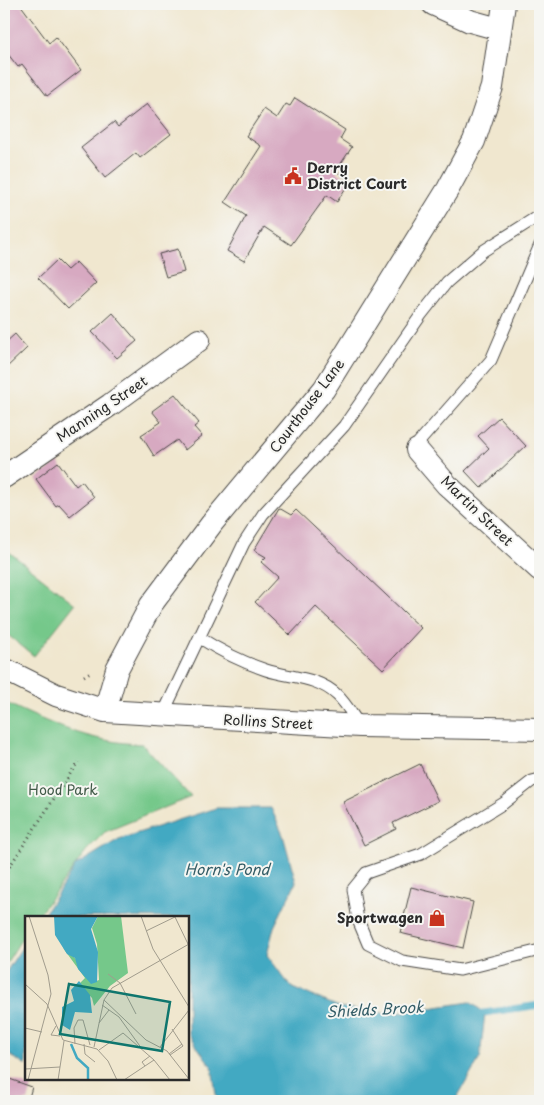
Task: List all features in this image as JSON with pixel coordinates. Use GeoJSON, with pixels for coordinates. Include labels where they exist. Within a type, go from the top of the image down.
{"type":"FeatureCollection","features":[{"type":"Feature","properties":{"kind":"street"},"geometry":{"type":"LineString","coordinates":[[433,4],[470,20],[499,29],[504,4]]}},
{"type":"Feature","properties":{"kind":"street","name":"Courthouse Lane"},"geometry":{"type":"LineString","coordinates":[[105,711],[117,669],[151,606],[213,522],[324,389],[448,188],[474,141],[492,87],[499,29]]}},
{"type":"Feature","properties":{"kind":"street","name":"Manning Street"},"geometry":{"type":"LineString","coordinates":[[4,477],[110,405],[199,340]]}},
{"type":"Feature","properties":{"kind":"street","name":"Martin Street"},"geometry":{"type":"LineString","coordinates":[[417,450],[447,485],[540,570]]}},
{"type":"Feature","properties":{"kind":"street","name":"Rollins Street"},"geometry":{"type":"LineString","coordinates":[[4,669],[56,695],[105,711],[162,716],[360,726],[540,729]]}},
{"type":"Feature","properties":{"kind":"lane"},"geometry":{"type":"LineString","coordinates":[[162,716],[244,543],[263,514],[344,426],[426,308],[447,282],[483,251],[540,215]]}},
{"type":"Feature","properties":{"kind":"lane"},"geometry":{"type":"LineString","coordinates":[[417,450],[420,442],[491,360],[540,245]]}},
{"type":"Feature","properties":{"kind":"lane"},"geometry":{"type":"LineString","coordinates":[[200,638],[236,660],[269,672],[308,679],[324,686],[338,696],[360,726]]}},
{"type":"Feature","properties":{"kind":"lane"},"geometry":{"type":"LineString","coordinates":[[540,779],[532,781],[504,803],[421,854],[366,873],[353,889],[358,920],[368,944],[402,961],[460,970],[540,950]]}},
{"type":"Feature","properties":{"kind":"path"},"geometry":{"type":"LineString","coordinates":[[84,676],[96,666]]}},
{"type":"Feature","properties":{"kind":"path"},"geometry":{"type":"LineString","coordinates":[[4,876],[78,762]]}},
{"type":"Feature","properties":{"kind":"green space"},"geometry":{"type":"Polygon","coordinates":[[[4,548],[75,604],[34,656],[4,632],[4,548]]]}},
{"type":"Feature","properties":{"kind":"green space","name":"Hood Park"},"geometry":{"type":"Polygon","coordinates":[[[4,702],[54,724],[88,736],[123,743],[142,744],[191,797],[105,832],[86,851],[38,916],[25,916],[25,934],[4,967],[4,702]]]}},
{"type":"Feature","properties":{"kind":"water","name":"Horn's Pond"},"geometry":{"type":"Polygon","coordinates":[[[216,808],[271,808],[283,835],[296,882],[274,927],[267,955],[291,987],[339,1007],[389,1014],[470,1002],[485,1013],[480,1058],[455,1101],[217,1101],[212,1067],[189,1035],[189,916],[43,916],[76,865],[119,839],[216,808]]]}},
{"type":"Feature","properties":{"kind":"water"},"geometry":{"type":"Polygon","coordinates":[[[25,943],[25,1065],[4,1051],[4,975],[25,943]]]}},
{"type":"Feature","properties":{"kind":"building"},"geometry":{"type":"Polygon","coordinates":[[[4,4],[20,4],[49,43],[56,37],[81,70],[47,96],[22,64],[18,67],[4,49],[4,4]]]}},
{"type":"Feature","properties":{"kind":"building","name":"Derry District Court"},"geometry":{"type":"Polygon","coordinates":[[[295,98],[345,130],[340,139],[352,147],[336,171],[350,181],[337,202],[327,195],[291,245],[264,227],[244,261],[227,251],[246,216],[225,202],[261,146],[246,136],[264,109],[277,118],[286,104],[290,106],[295,98]]]}},
{"type":"Feature","properties":{"kind":"building"},"geometry":{"type":"Polygon","coordinates":[[[147,104],[171,134],[140,158],[136,153],[105,178],[81,148],[114,122],[118,127],[147,104]]]}},
{"type":"Feature","properties":{"kind":"building"},"geometry":{"type":"Polygon","coordinates":[[[178,249],[184,272],[166,277],[159,254],[178,249]]]}},
{"type":"Feature","properties":{"kind":"building"},"geometry":{"type":"Polygon","coordinates":[[[57,260],[67,270],[76,262],[96,283],[68,309],[38,278],[57,260]]]}},
{"type":"Feature","properties":{"kind":"building"},"geometry":{"type":"Polygon","coordinates":[[[113,313],[137,341],[117,358],[92,332],[113,313]]]}},
{"type":"Feature","properties":{"kind":"building"},"geometry":{"type":"Polygon","coordinates":[[[15,334],[27,348],[4,370],[4,344],[15,334]]]}},
{"type":"Feature","properties":{"kind":"building"},"geometry":{"type":"Polygon","coordinates":[[[175,394],[199,423],[194,427],[202,436],[185,450],[177,440],[154,456],[141,435],[161,422],[152,411],[175,394]]]}},
{"type":"Feature","properties":{"kind":"building"},"geometry":{"type":"Polygon","coordinates":[[[499,417],[526,446],[481,488],[465,471],[489,448],[478,436],[499,417]]]}},
{"type":"Feature","properties":{"kind":"building"},"geometry":{"type":"Polygon","coordinates":[[[58,462],[76,486],[82,481],[94,497],[70,516],[59,504],[56,506],[36,479],[58,462]]]}},
{"type":"Feature","properties":{"kind":"building"},"geometry":{"type":"Polygon","coordinates":[[[279,508],[291,515],[296,510],[421,628],[383,669],[316,607],[290,635],[255,602],[278,577],[261,562],[266,557],[254,550],[279,508]]]}},
{"type":"Feature","properties":{"kind":"building"},"geometry":{"type":"Polygon","coordinates":[[[420,764],[438,801],[393,823],[396,829],[364,845],[343,802],[420,764]]]}},
{"type":"Feature","properties":{"kind":"building","name":"Sportwagen"},"geometry":{"type":"Polygon","coordinates":[[[411,887],[473,902],[463,948],[400,933],[411,887]]]}},
{"type":"Feature","properties":{"kind":"building"},"geometry":{"type":"Polygon","coordinates":[[[4,1077],[32,1087],[28,1101],[4,1101],[4,1077]]]}},
{"type":"Feature","properties":{"kind":"waterway","name":"Shields Brook"},"geometry":{"type":"LineString","coordinates":[[477,1014],[540,1005]]}},
{"type":"Feature","properties":{"kind":"place","name":"Derry District Court"},"geometry":{"type":"Point","coordinates":[293,176]}},
{"type":"Feature","properties":{"kind":"place","name":"Sportwagen"},"geometry":{"type":"Point","coordinates":[437,918]}}]}
